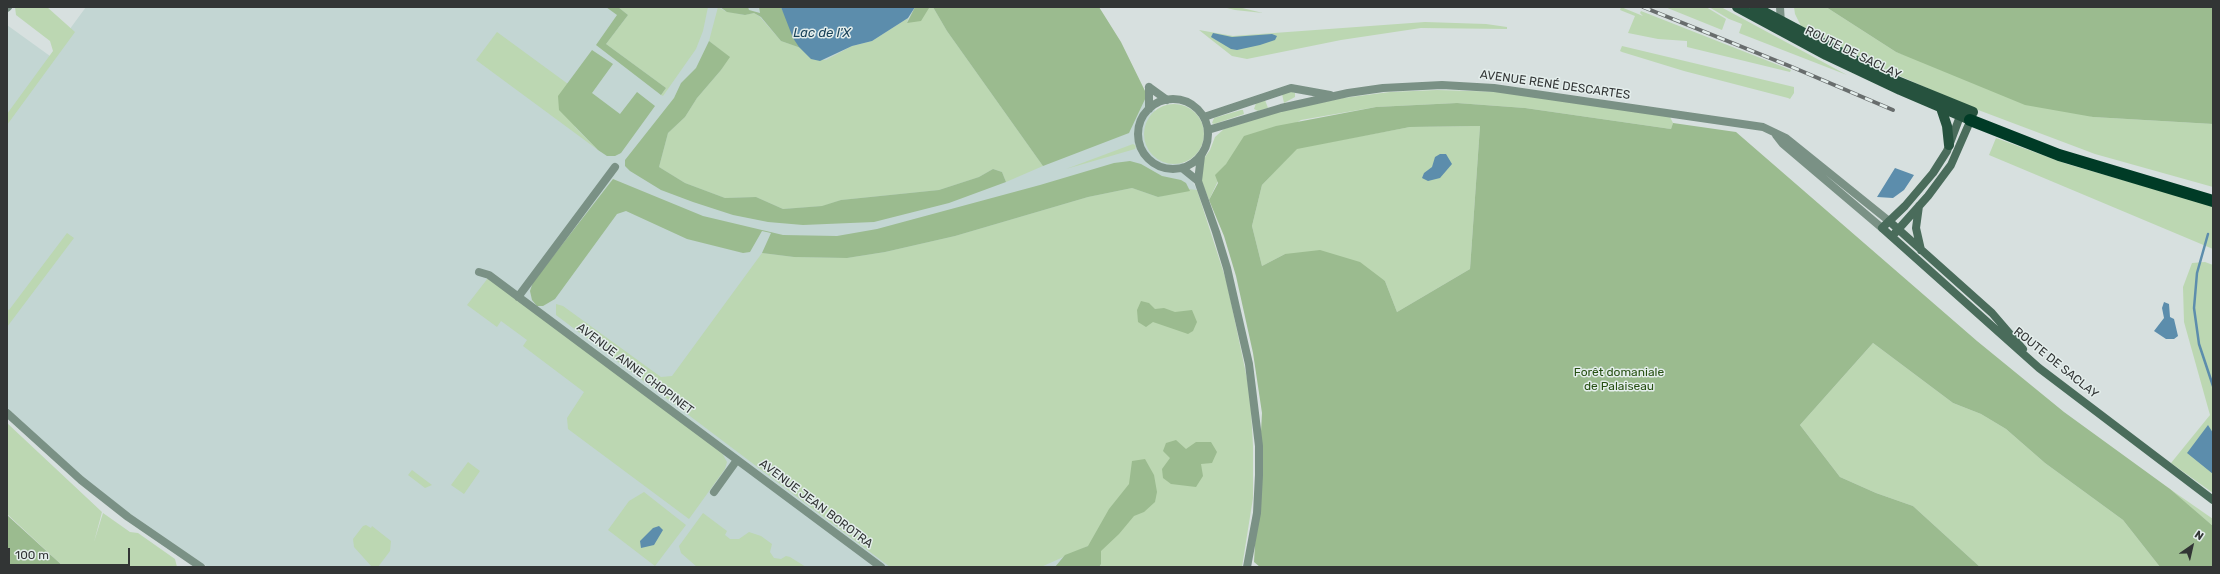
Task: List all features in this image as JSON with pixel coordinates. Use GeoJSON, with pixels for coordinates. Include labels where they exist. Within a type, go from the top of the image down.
{"type":"FeatureCollection","features":[{"type":"Feature","properties":{"kind":"highway"},"geometry":{"type":"LineString","coordinates":[[1967,114],[2100,160],[2213,192]]}},
{"type":"Feature","properties":{"kind":"highway"},"geometry":{"type":"LineString","coordinates":[[1967,114],[2059,155],[2213,201]]}},
{"type":"Feature","properties":{"kind":"main road","name":"ROUTE DE SACLAY"},"geometry":{"type":"LineString","coordinates":[[1737,7],[1765,13]]}},
{"type":"Feature","properties":{"kind":"main road","name":"ROUTE DE SACLAY"},"geometry":{"type":"LineString","coordinates":[[1755,7],[1826,55],[1941,108],[1967,114]]}},
{"type":"Feature","properties":{"kind":"main road","name":"ROUTE DE SACLAY"},"geometry":{"type":"LineString","coordinates":[[1781,26],[1967,114]]}},
{"type":"Feature","properties":{"kind":"main road"},"geometry":{"type":"LineString","coordinates":[[1941,108],[1948,126],[1949,145]]}},
{"type":"Feature","properties":{"kind":"main road"},"geometry":{"type":"LineString","coordinates":[[1882,228],[1905,206],[1933,173],[1967,114]]}},
{"type":"Feature","properties":{"kind":"main road"},"geometry":{"type":"LineString","coordinates":[[1892,237],[1950,165],[1967,114]]}},
{"type":"Feature","properties":{"kind":"main road"},"geometry":{"type":"LineString","coordinates":[[1919,205],[1916,228],[1922,250]]}},
{"type":"Feature","properties":{"kind":"main road"},"geometry":{"type":"LineString","coordinates":[[1889,221],[1992,313],[2039,368]]}},
{"type":"Feature","properties":{"kind":"main road","name":"ROUTE DE SACLAY"},"geometry":{"type":"LineString","coordinates":[[1882,228],[2039,368],[2213,500]]}},
{"type":"Feature","properties":{"kind":"street"},"geometry":{"type":"LineString","coordinates":[[1780,7],[1781,26]]}},
{"type":"Feature","properties":{"kind":"street","name":"AVENUE RENÉ DESCARTES"},"geometry":{"type":"LineString","coordinates":[[1208,130],[1281,108],[1332,96],[1383,88],[1442,85],[1473,86],[1680,114],[1748,126],[1754,125],[1786,138],[1889,221]]}},
{"type":"Feature","properties":{"kind":"street"},"geometry":{"type":"LineString","coordinates":[[1149,109],[1148,87],[1167,100]]}},
{"type":"Feature","properties":{"kind":"street","name":"AVENUE RENÉ DESCARTES"},"geometry":{"type":"LineString","coordinates":[[1204,117],[1291,88],[1332,96]]}},
{"type":"Feature","properties":{"kind":"street"},"geometry":{"type":"LineString","coordinates":[[1167,100],[1181,100],[1194,106],[1204,117],[1208,130],[1205,148],[1201,155],[1189,165],[1182,168],[1173,169],[1156,164],[1144,152],[1139,136],[1139,129],[1141,122],[1149,109],[1167,100]]}},
{"type":"Feature","properties":{"kind":"street"},"geometry":{"type":"LineString","coordinates":[[1773,132],[1783,144],[1882,228]]}},
{"type":"Feature","properties":{"kind":"street"},"geometry":{"type":"LineString","coordinates":[[1201,155],[1198,181],[1228,268],[1244,336],[1254,395],[1259,475],[1257,513],[1247,567]]}},
{"type":"Feature","properties":{"kind":"street"},"geometry":{"type":"LineString","coordinates":[[478,272],[489,275],[518,297],[615,167]]}},
{"type":"Feature","properties":{"kind":"street"},"geometry":{"type":"LineString","coordinates":[[1182,168],[1198,181]]}},
{"type":"Feature","properties":{"kind":"street","name":"AVENUE ANNE CHOPINET"},"geometry":{"type":"LineString","coordinates":[[518,297],[737,460]]}},
{"type":"Feature","properties":{"kind":"street"},"geometry":{"type":"LineString","coordinates":[[7,413],[86,484],[128,517],[200,567]]}},
{"type":"Feature","properties":{"kind":"street"},"geometry":{"type":"LineString","coordinates":[[714,492],[737,460]]}},
{"type":"Feature","properties":{"kind":"street","name":"AVENUE JEAN BOROTRA"},"geometry":{"type":"LineString","coordinates":[[737,460],[881,567]]}},
{"type":"Feature","properties":{"kind":"shaded area"},"geometry":{"type":"Polygon","coordinates":[[[86,7],[1088,7],[1147,95],[1196,188],[1236,340],[1234,567],[208,567],[139,521],[87,481],[7,408],[7,25],[50,56],[86,7]]]}},
{"type":"Feature","properties":{"kind":"green space"},"geometry":{"type":"Polygon","coordinates":[[[15,7],[47,7],[75,32],[7,125],[7,114],[53,51],[50,41],[16,15],[15,7]]]}},
{"type":"Feature","properties":{"kind":"green space"},"geometry":{"type":"Polygon","coordinates":[[[606,7],[618,7],[628,15],[606,44],[666,88],[661,95],[596,45],[617,15],[606,7]]]}},
{"type":"Feature","properties":{"kind":"green space"},"geometry":{"type":"Polygon","coordinates":[[[618,7],[708,7],[703,31],[696,49],[663,96],[661,95],[666,88],[606,44],[628,15],[618,7]]]}},
{"type":"Feature","properties":{"kind":"green space"},"geometry":{"type":"Polygon","coordinates":[[[718,7],[725,11],[744,15],[754,13],[760,17],[781,41],[801,48],[811,59],[826,60],[852,46],[872,41],[908,18],[907,23],[929,7],[933,7],[947,31],[1043,166],[1006,182],[1002,172],[993,169],[979,177],[939,190],[841,200],[823,206],[783,209],[756,197],[725,198],[685,183],[659,167],[668,133],[685,117],[697,98],[721,70],[729,57],[709,41],[718,7]]]}},
{"type":"Feature","properties":{"kind":"green space"},"geometry":{"type":"Polygon","coordinates":[[[720,7],[748,7],[749,10],[760,13],[759,7],[781,7],[801,48],[781,41],[761,17],[754,13],[745,15],[727,12],[720,7]]]}},
{"type":"Feature","properties":{"kind":"green space"},"geometry":{"type":"Polygon","coordinates":[[[915,7],[929,8],[921,21],[907,23],[915,7]]]}},
{"type":"Feature","properties":{"kind":"green space"},"geometry":{"type":"Polygon","coordinates":[[[933,7],[1099,7],[1121,42],[1147,95],[1129,133],[1043,166],[947,31],[933,7]]]}},
{"type":"Feature","properties":{"kind":"green space"},"geometry":{"type":"Polygon","coordinates":[[[1223,7],[1238,7],[1263,13],[1235,10],[1223,7]]]}},
{"type":"Feature","properties":{"kind":"green space"},"geometry":{"type":"Polygon","coordinates":[[[1621,7],[1643,16],[1640,13],[1641,11],[1791,70],[1790,72],[1687,47],[1687,41],[1658,39],[1628,33],[1635,16],[1620,10],[1621,7]]]}},
{"type":"Feature","properties":{"kind":"green space"},"geometry":{"type":"Polygon","coordinates":[[[1665,7],[1706,7],[1726,19],[1722,30],[1665,7]]]}},
{"type":"Feature","properties":{"kind":"green space"},"geometry":{"type":"Polygon","coordinates":[[[1709,7],[1721,7],[1847,75],[1739,33],[1742,24],[1729,19],[1709,7]]]}},
{"type":"Feature","properties":{"kind":"green space"},"geometry":{"type":"Polygon","coordinates":[[[1794,7],[1826,7],[1896,52],[2093,117],[2213,124],[2213,187],[2095,154],[1965,105],[1862,59],[1801,26],[1795,14],[1794,7]]]}},
{"type":"Feature","properties":{"kind":"green space"},"geometry":{"type":"Polygon","coordinates":[[[1826,7],[2213,7],[2213,124],[2093,117],[2025,105],[1896,52],[1826,7]]]}},
{"type":"Feature","properties":{"kind":"green space"},"geometry":{"type":"Polygon","coordinates":[[[1425,22],[1486,24],[1507,27],[1507,29],[1421,28],[1341,40],[1247,59],[1232,56],[1199,30],[1233,36],[1425,22]]]}},
{"type":"Feature","properties":{"kind":"green space"},"geometry":{"type":"Polygon","coordinates":[[[497,32],[568,84],[575,127],[598,150],[476,60],[497,32]]]}},
{"type":"Feature","properties":{"kind":"green space"},"geometry":{"type":"Polygon","coordinates":[[[709,41],[730,57],[697,98],[685,117],[668,133],[659,167],[685,183],[725,198],[756,197],[783,209],[822,206],[841,200],[939,190],[979,177],[993,169],[1002,172],[1006,182],[949,203],[874,222],[803,225],[768,222],[733,215],[661,190],[630,171],[625,166],[625,160],[674,98],[681,83],[696,68],[709,41]]]}},
{"type":"Feature","properties":{"kind":"green space"},"geometry":{"type":"Polygon","coordinates":[[[1622,46],[1794,87],[1794,93],[1790,99],[1684,71],[1622,52],[1620,51],[1622,46]]]}},
{"type":"Feature","properties":{"kind":"green space"},"geometry":{"type":"Polygon","coordinates":[[[592,50],[613,64],[592,93],[620,114],[637,92],[655,106],[621,153],[615,156],[607,156],[598,150],[559,110],[558,96],[592,50]]]}},
{"type":"Feature","properties":{"kind":"green space"},"geometry":{"type":"Polygon","coordinates":[[[1437,90],[1502,92],[1669,115],[1673,123],[1671,129],[1525,108],[1457,103],[1376,107],[1301,120],[1226,164],[1209,200],[1200,177],[1200,164],[1210,150],[1215,137],[1224,129],[1277,112],[1343,98],[1390,92],[1437,90]]]}},
{"type":"Feature","properties":{"kind":"green space"},"geometry":{"type":"Polygon","coordinates":[[[1290,91],[1295,93],[1295,97],[1284,103],[1282,94],[1290,91]]]}},
{"type":"Feature","properties":{"kind":"green space"},"geometry":{"type":"Polygon","coordinates":[[[1265,100],[1268,108],[1258,111],[1254,109],[1256,103],[1265,100]]]}},
{"type":"Feature","properties":{"kind":"green space","name":"Forêt domaniale de Palaiseau"},"geometry":{"type":"Polygon","coordinates":[[[1457,103],[1525,108],[1671,129],[1673,123],[1736,132],[1977,341],[2064,412],[2170,489],[2213,526],[2213,567],[2160,567],[2123,520],[2045,463],[2006,429],[1981,414],[1953,403],[1873,343],[1800,425],[1840,477],[1876,493],[1913,506],[1980,567],[1260,567],[1254,562],[1262,413],[1253,353],[1236,276],[1224,236],[1209,200],[1218,183],[1215,175],[1226,164],[1244,136],[1276,126],[1376,107],[1457,103]],[[1480,126],[1410,127],[1297,149],[1262,185],[1252,226],[1262,266],[1285,254],[1320,250],[1360,262],[1385,281],[1397,312],[1470,269],[1480,126]]]}},
{"type":"Feature","properties":{"kind":"green space"},"geometry":{"type":"Polygon","coordinates":[[[1168,104],[1180,104],[1191,109],[1199,117],[1204,128],[1202,146],[1191,159],[1180,164],[1168,164],[1157,159],[1149,151],[1144,140],[1144,128],[1149,117],[1157,109],[1168,104]]]}},
{"type":"Feature","properties":{"kind":"green space"},"geometry":{"type":"Polygon","coordinates":[[[1243,110],[1244,114],[1214,124],[1212,123],[1214,118],[1243,110]]]}},
{"type":"Feature","properties":{"kind":"green space"},"geometry":{"type":"Polygon","coordinates":[[[1480,126],[1470,269],[1397,312],[1385,281],[1285,254],[1262,266],[1252,226],[1262,185],[1297,148],[1410,127],[1480,126]]]}},
{"type":"Feature","properties":{"kind":"green space"},"geometry":{"type":"Polygon","coordinates":[[[1996,138],[2067,164],[2213,206],[2213,249],[1989,155],[1996,138]]]}},
{"type":"Feature","properties":{"kind":"green space"},"geometry":{"type":"Polygon","coordinates":[[[1133,144],[1136,146],[1135,149],[1066,169],[1133,144]]]}},
{"type":"Feature","properties":{"kind":"green space"},"geometry":{"type":"Polygon","coordinates":[[[1130,161],[1141,164],[1162,176],[1181,180],[1186,183],[1190,191],[1158,197],[1132,188],[1088,197],[955,236],[885,252],[847,258],[794,257],[762,253],[771,233],[762,231],[750,252],[743,253],[687,239],[626,211],[617,214],[555,299],[543,306],[537,306],[532,300],[530,291],[533,282],[613,179],[703,216],[783,235],[837,236],[877,229],[1040,185],[1114,163],[1130,161]]]}},
{"type":"Feature","properties":{"kind":"green space"},"geometry":{"type":"Polygon","coordinates":[[[1132,188],[1158,197],[1189,189],[1197,190],[1227,283],[1250,393],[1253,446],[1253,498],[1242,567],[1099,567],[1101,564],[1101,551],[1088,546],[1041,567],[890,567],[556,315],[556,304],[563,306],[661,377],[672,376],[762,253],[794,257],[847,258],[885,252],[955,236],[1088,197],[1132,188]]]}},
{"type":"Feature","properties":{"kind":"green space"},"geometry":{"type":"Polygon","coordinates":[[[67,233],[74,238],[7,327],[7,309],[9,310],[67,233]]]}},
{"type":"Feature","properties":{"kind":"green space"},"geometry":{"type":"Polygon","coordinates":[[[2205,262],[2213,265],[2213,493],[2171,463],[2210,415],[2184,322],[2183,287],[2192,263],[2205,262]]]}},
{"type":"Feature","properties":{"kind":"green space"},"geometry":{"type":"Polygon","coordinates":[[[488,278],[722,453],[727,462],[725,469],[689,519],[568,429],[567,418],[584,392],[523,346],[527,340],[501,321],[497,327],[467,305],[488,278]]]}},
{"type":"Feature","properties":{"kind":"green space"},"geometry":{"type":"Polygon","coordinates":[[[1141,301],[1149,303],[1155,309],[1164,308],[1175,312],[1192,310],[1197,322],[1193,331],[1188,334],[1153,322],[1146,327],[1138,322],[1137,310],[1141,301]]]}},
{"type":"Feature","properties":{"kind":"green space"},"geometry":{"type":"Polygon","coordinates":[[[1873,343],[1953,403],[1981,414],[2006,429],[2045,463],[2123,520],[2160,567],[1980,567],[1913,506],[1876,493],[1840,477],[1800,425],[1873,343]]]}},
{"type":"Feature","properties":{"kind":"green space"},"geometry":{"type":"Polygon","coordinates":[[[7,423],[102,512],[94,542],[103,513],[130,532],[138,533],[175,559],[177,567],[64,567],[7,514],[7,423]]]}},
{"type":"Feature","properties":{"kind":"green space"},"geometry":{"type":"Polygon","coordinates":[[[1176,440],[1186,449],[1196,442],[1211,442],[1217,452],[1212,463],[1201,464],[1203,476],[1196,487],[1171,484],[1163,478],[1162,469],[1170,458],[1163,451],[1166,443],[1176,440]]]}},
{"type":"Feature","properties":{"kind":"green space"},"geometry":{"type":"Polygon","coordinates":[[[1145,459],[1154,475],[1157,492],[1155,502],[1144,512],[1134,516],[1119,534],[1101,551],[1101,564],[1099,567],[1055,567],[1065,555],[1088,546],[1109,509],[1129,484],[1132,461],[1145,459]]]}},
{"type":"Feature","properties":{"kind":"green space"},"geometry":{"type":"Polygon","coordinates":[[[468,462],[480,471],[464,494],[451,485],[468,462]]]}},
{"type":"Feature","properties":{"kind":"green space"},"geometry":{"type":"Polygon","coordinates":[[[412,470],[432,485],[425,488],[408,475],[412,470]]]}},
{"type":"Feature","properties":{"kind":"green space"},"geometry":{"type":"Polygon","coordinates":[[[2167,487],[2213,519],[2213,526],[2167,487]]]}},
{"type":"Feature","properties":{"kind":"green space"},"geometry":{"type":"Polygon","coordinates":[[[644,492],[686,525],[655,566],[608,530],[629,501],[644,492]]]}},
{"type":"Feature","properties":{"kind":"green space"},"geometry":{"type":"Polygon","coordinates":[[[703,513],[727,531],[725,535],[730,539],[739,539],[749,532],[761,536],[772,544],[770,552],[774,558],[781,559],[786,556],[790,557],[806,567],[697,567],[681,553],[679,546],[703,513]]]}},
{"type":"Feature","properties":{"kind":"green space"},"geometry":{"type":"Polygon","coordinates":[[[7,515],[64,567],[7,567],[7,515]]]}},
{"type":"Feature","properties":{"kind":"green space"},"geometry":{"type":"Polygon","coordinates":[[[366,525],[371,528],[372,526],[391,541],[390,551],[378,567],[372,567],[354,547],[353,539],[363,526],[366,525]]]}},
{"type":"Feature","properties":{"kind":"water","name":"Lac de l'X"},"geometry":{"type":"Polygon","coordinates":[[[781,7],[915,7],[908,18],[872,41],[852,46],[820,61],[811,59],[799,47],[793,38],[781,7]]]}},
{"type":"Feature","properties":{"kind":"water"},"geometry":{"type":"Polygon","coordinates":[[[1213,33],[1232,37],[1272,34],[1277,36],[1275,40],[1237,50],[1231,49],[1211,37],[1213,33]]]}},
{"type":"Feature","properties":{"kind":"water"},"geometry":{"type":"Polygon","coordinates":[[[1440,154],[1446,154],[1452,164],[1440,178],[1428,181],[1422,178],[1424,173],[1432,167],[1435,157],[1440,154]]]}},
{"type":"Feature","properties":{"kind":"water"},"geometry":{"type":"Polygon","coordinates":[[[1895,168],[1914,175],[1904,190],[1893,198],[1877,197],[1895,168]]]}},
{"type":"Feature","properties":{"kind":"water"},"geometry":{"type":"Polygon","coordinates":[[[2164,302],[2169,304],[2170,317],[2174,319],[2178,336],[2174,339],[2166,339],[2154,331],[2164,318],[2162,308],[2164,302]]]}},
{"type":"Feature","properties":{"kind":"water"},"geometry":{"type":"Polygon","coordinates":[[[2208,425],[2213,433],[2213,474],[2187,453],[2208,425]]]}},
{"type":"Feature","properties":{"kind":"water"},"geometry":{"type":"Polygon","coordinates":[[[659,526],[663,530],[654,545],[641,548],[640,541],[653,528],[659,526]]]}},
{"type":"Feature","properties":{"kind":"waterway"},"geometry":{"type":"LineString","coordinates":[[2208,234],[2197,273],[2194,308],[2199,344],[2213,386]]}},
{"type":"Feature","properties":{"kind":"railway"},"geometry":{"type":"LineString","coordinates":[[1643,7],[1792,67],[1893,110]]}}]}
